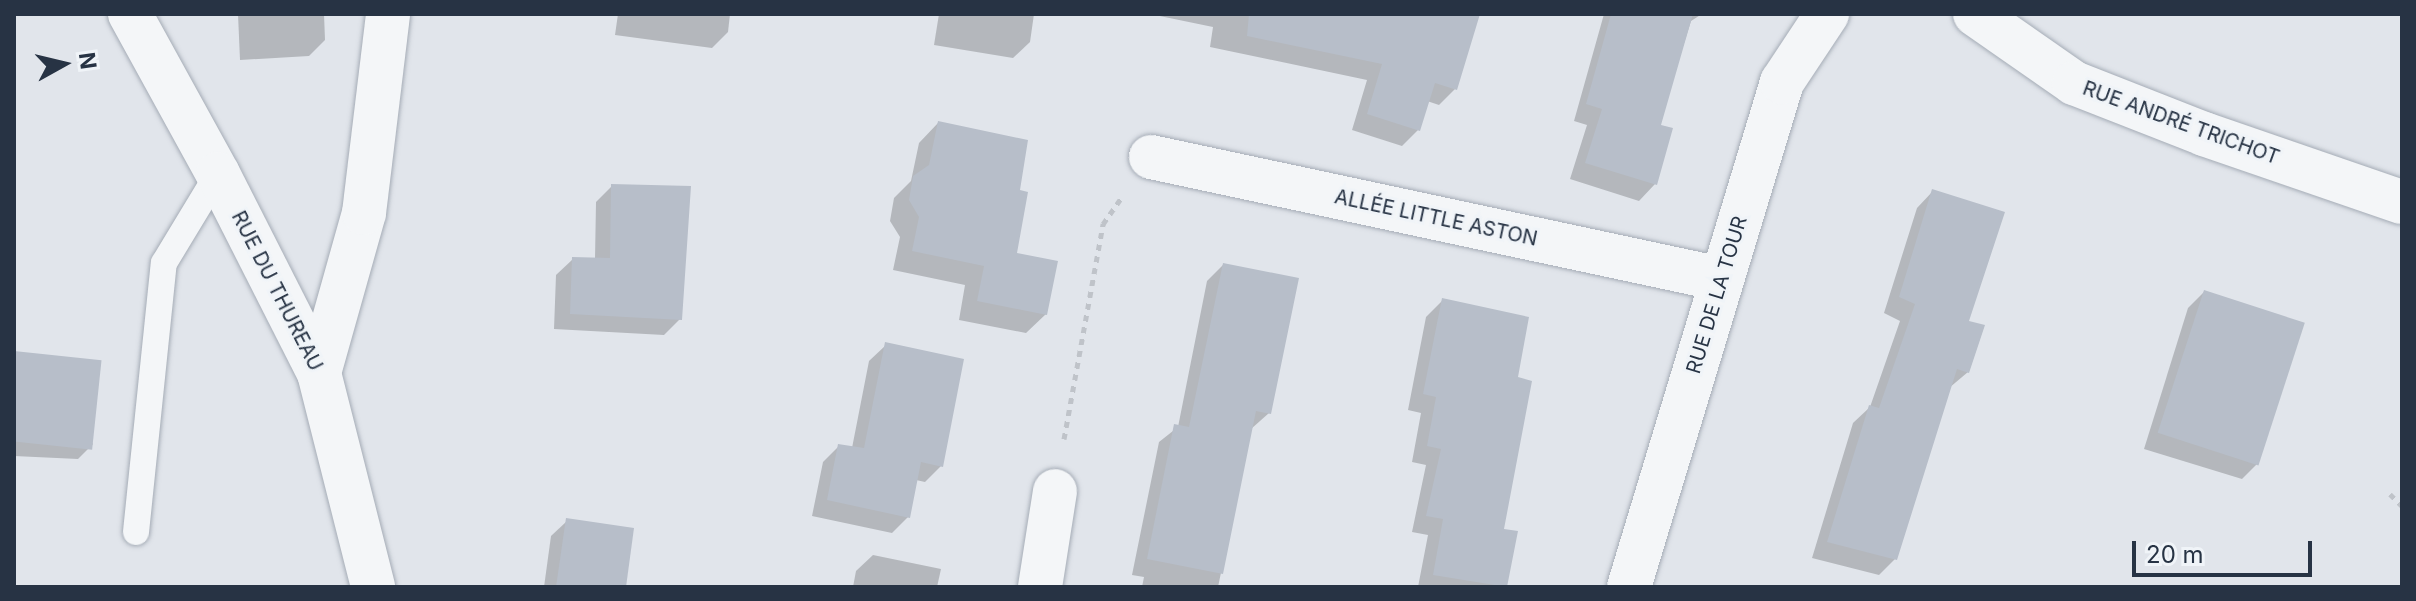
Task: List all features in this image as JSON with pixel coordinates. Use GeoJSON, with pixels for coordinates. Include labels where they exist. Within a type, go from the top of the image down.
{"type":"FeatureCollection","features":[{"type":"Feature","properties":{"kind":"street","name":"RUE DU THUREAU"},"geometry":{"type":"LineString","coordinates":[[130,14],[218,174],[319,373],[373,587]]}},
{"type":"Feature","properties":{"kind":"street"},"geometry":{"type":"LineString","coordinates":[[319,373],[364,213],[388,14]]}},
{"type":"Feature","properties":{"kind":"street","name":"RUE DE LA TOUR"},"geometry":{"type":"LineString","coordinates":[[1629,587],[1782,82],[1827,14]]}},
{"type":"Feature","properties":{"kind":"street","name":"RUE ANDRÉ TRICHOT"},"geometry":{"type":"LineString","coordinates":[[1975,14],[2074,83],[2204,134],[2402,202]]}},
{"type":"Feature","properties":{"kind":"street","name":"ALLÉE LITTLE ASTON"},"geometry":{"type":"LineString","coordinates":[[1151,157],[1721,279]]}},
{"type":"Feature","properties":{"kind":"street"},"geometry":{"type":"LineString","coordinates":[[1040,587],[1055,491]]}},
{"type":"Feature","properties":{"kind":"lane"},"geometry":{"type":"LineString","coordinates":[[136,532],[164,263],[218,174]]}},
{"type":"Feature","properties":{"kind":"path"},"geometry":{"type":"LineString","coordinates":[[1055,491],[1103,224],[1151,157]]}},
{"type":"Feature","properties":{"kind":"path"},"geometry":{"type":"LineString","coordinates":[[2390,494],[2402,506]]}},
{"type":"Feature","properties":{"kind":"building"},"geometry":{"type":"Polygon","coordinates":[[[1249,14],[1480,14],[1457,90],[1435,83],[1420,131],[1367,114],[1382,64],[1247,36],[1249,14]]]}},
{"type":"Feature","properties":{"kind":"building"},"geometry":{"type":"Polygon","coordinates":[[[1611,14],[1693,14],[1661,125],[1673,128],[1657,185],[1585,163],[1602,109],[1586,104],[1611,14]]]}},
{"type":"Feature","properties":{"kind":"building"},"geometry":{"type":"Polygon","coordinates":[[[938,121],[1028,140],[1020,190],[1028,192],[1017,253],[1058,261],[1047,315],[977,301],[984,266],[912,251],[919,217],[909,200],[913,176],[929,165],[938,121]]]}},
{"type":"Feature","properties":{"kind":"building"},"geometry":{"type":"Polygon","coordinates":[[[611,184],[691,186],[682,320],[570,314],[572,257],[610,258],[611,184]]]}},
{"type":"Feature","properties":{"kind":"building"},"geometry":{"type":"Polygon","coordinates":[[[1932,189],[2005,212],[1969,321],[1985,325],[1969,373],[1957,369],[1897,560],[1827,542],[1869,405],[1879,408],[1915,304],[1899,297],[1932,189]]]}},
{"type":"Feature","properties":{"kind":"building"},"geometry":{"type":"Polygon","coordinates":[[[1223,263],[1299,278],[1271,414],[1256,411],[1223,574],[1147,559],[1174,424],[1189,427],[1223,263]]]}},
{"type":"Feature","properties":{"kind":"building"},"geometry":{"type":"Polygon","coordinates":[[[2204,290],[2305,323],[2258,465],[2158,433],[2204,290]]]}},
{"type":"Feature","properties":{"kind":"building"},"geometry":{"type":"Polygon","coordinates":[[[1442,298],[1529,317],[1518,377],[1532,381],[1504,529],[1518,531],[1507,587],[1433,575],[1443,519],[1426,516],[1441,449],[1427,446],[1436,397],[1423,394],[1442,298]]]}},
{"type":"Feature","properties":{"kind":"building"},"geometry":{"type":"Polygon","coordinates":[[[885,342],[964,359],[943,467],[921,462],[910,518],[827,500],[838,444],[864,448],[885,342]]]}},
{"type":"Feature","properties":{"kind":"building"},"geometry":{"type":"Polygon","coordinates":[[[14,351],[102,360],[92,450],[14,441],[14,351]]]}},
{"type":"Feature","properties":{"kind":"building"},"geometry":{"type":"Polygon","coordinates":[[[566,518],[634,528],[626,587],[556,587],[566,518]]]}}]}
